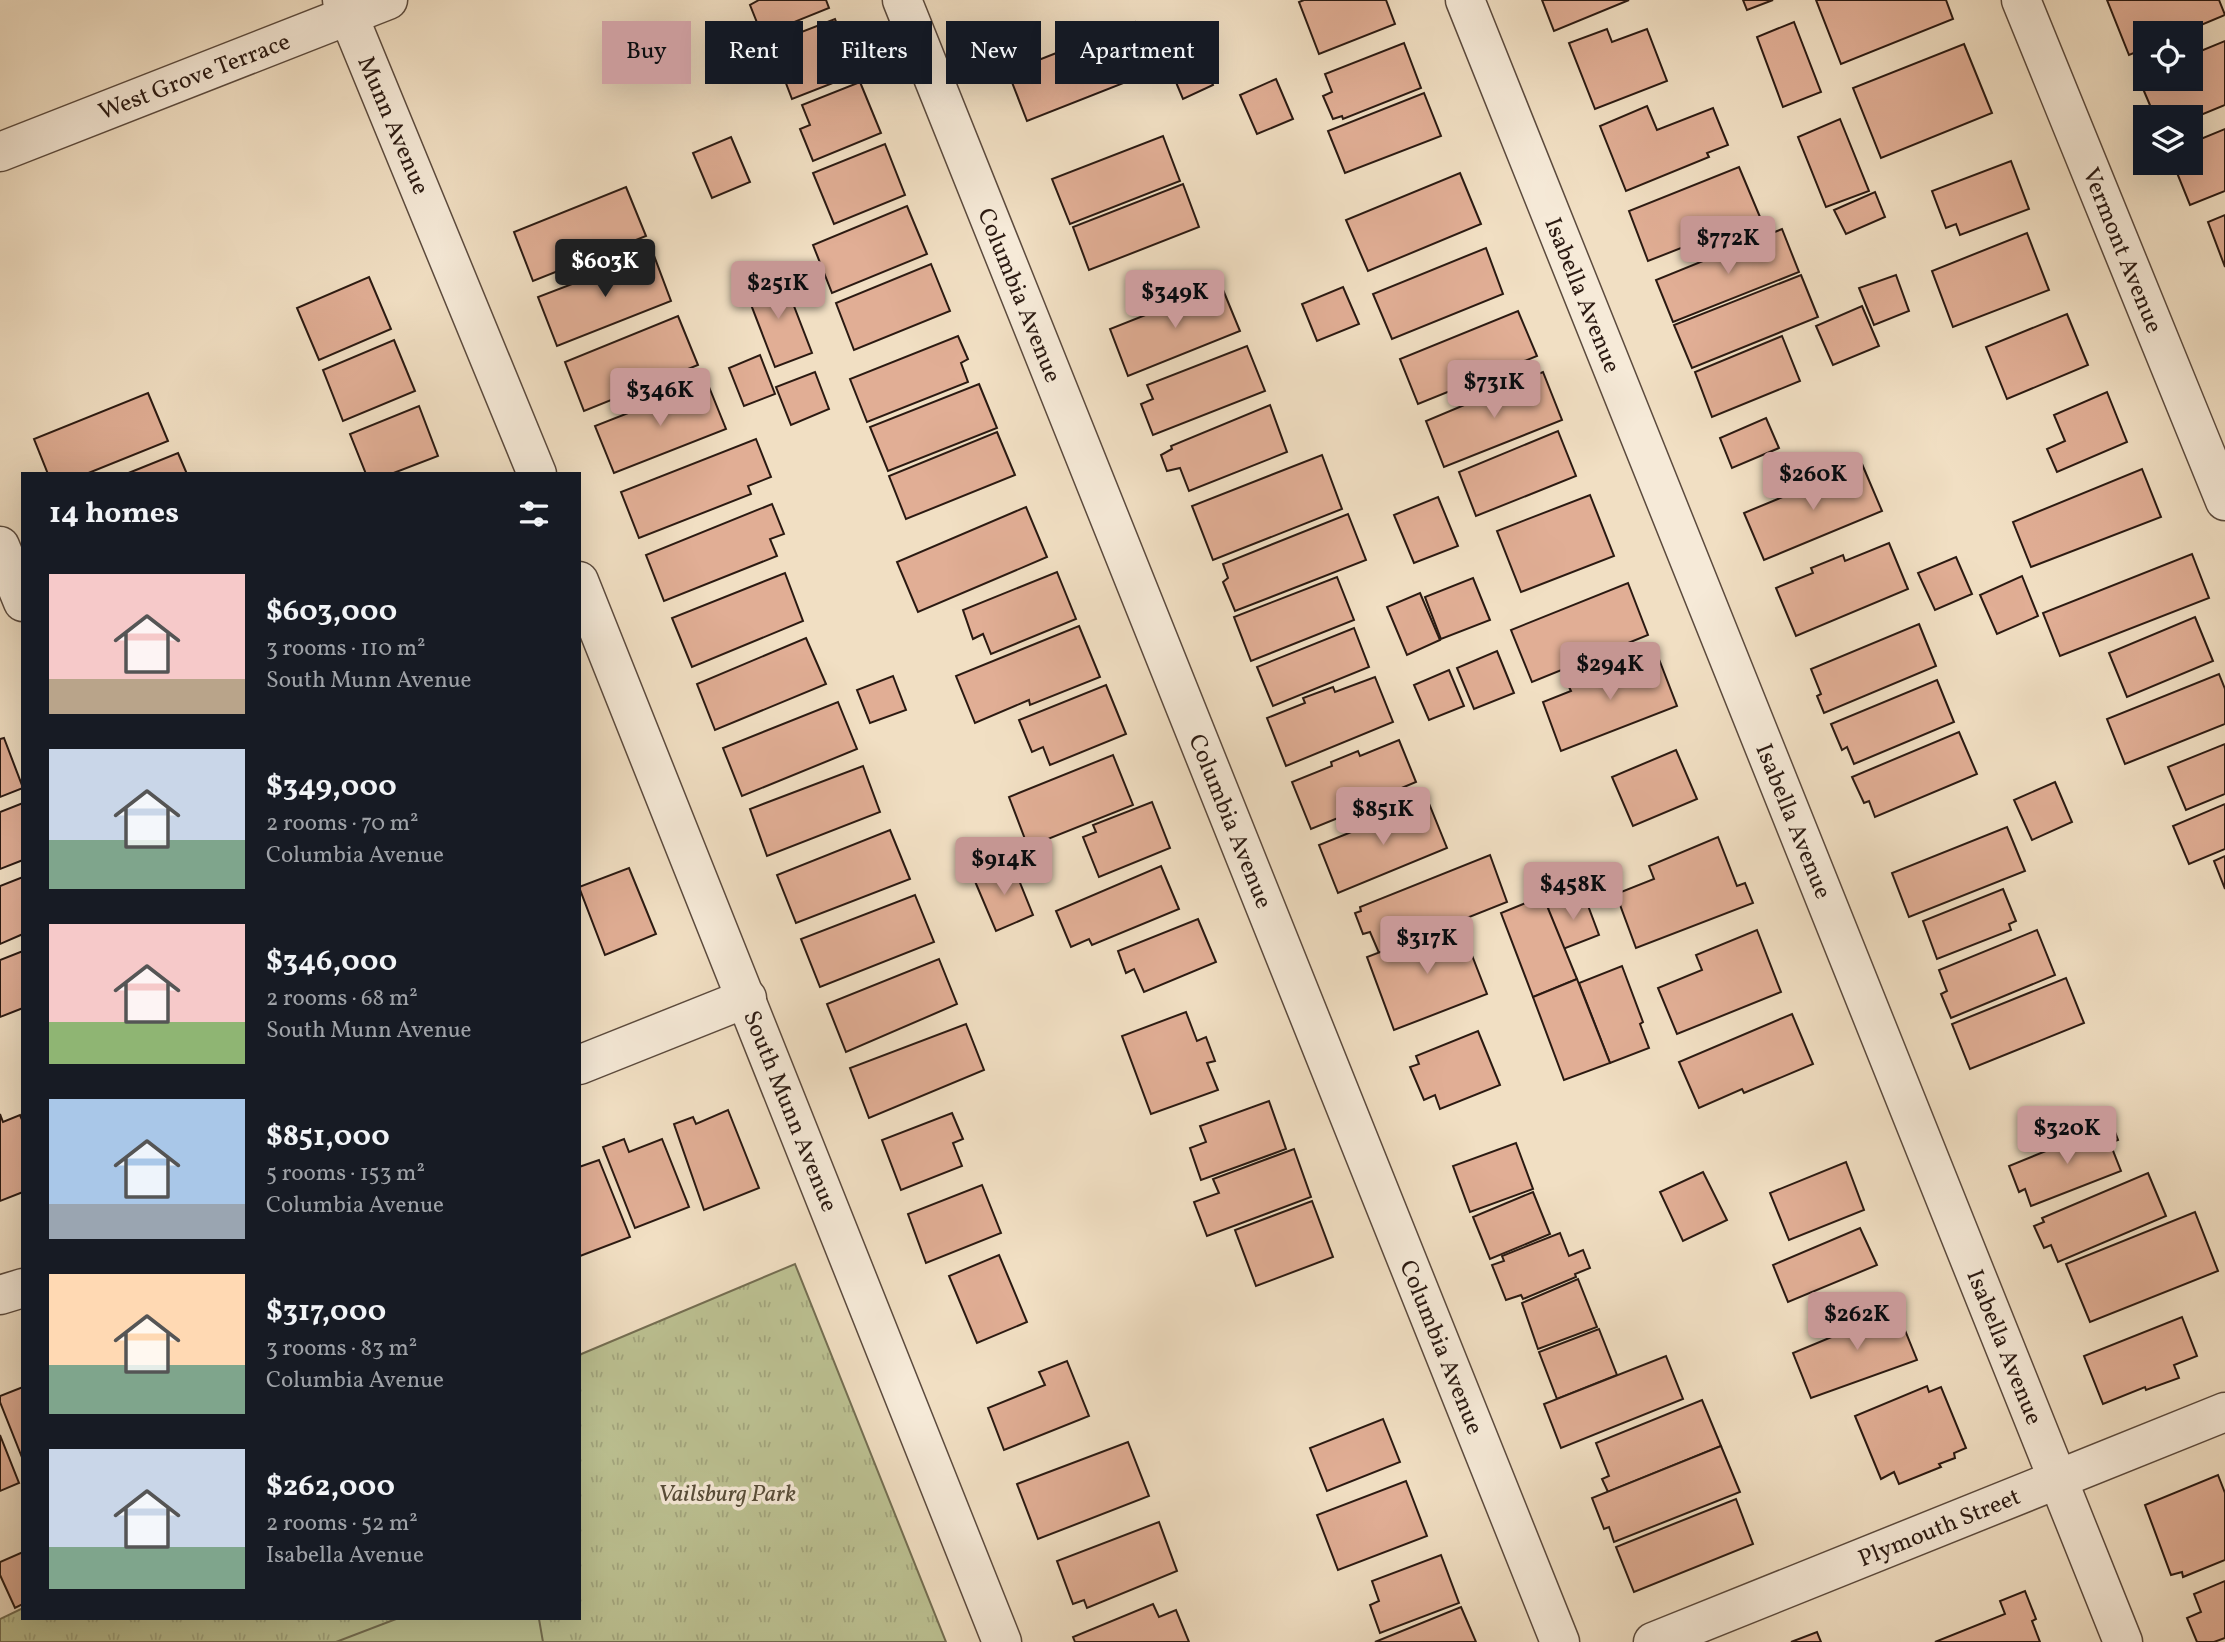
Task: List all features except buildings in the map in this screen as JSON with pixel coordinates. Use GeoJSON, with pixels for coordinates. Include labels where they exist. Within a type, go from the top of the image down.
{"type":"FeatureCollection","features":[{"type":"Feature","properties":{"kind":"street","name":"West Grove Terrace"},"geometry":{"type":"LineString","coordinates":[[0,152],[346,8],[388,0]]}},
{"type":"Feature","properties":{"kind":"street","name":"Columbia Avenue"},"geometry":{"type":"LineString","coordinates":[[902,0],[1560,1642]]}},
{"type":"Feature","properties":{"kind":"street","name":"Isabella Avenue"},"geometry":{"type":"LineString","coordinates":[[1465,0],[2123,1642]]}},
{"type":"Feature","properties":{"kind":"street","name":"Vermont Avenue"},"geometry":{"type":"LineString","coordinates":[[2021,0],[2225,501]]}},
{"type":"Feature","properties":{"kind":"street","name":"Munn Avenue"},"geometry":{"type":"LineString","coordinates":[[346,8],[536,472]]}},
{"type":"Feature","properties":{"kind":"street"},"geometry":{"type":"LineString","coordinates":[[0,546],[21,597]]}},
{"type":"Feature","properties":{"kind":"street","name":"South Munn Avenue"},"geometry":{"type":"LineString","coordinates":[[581,586],[1002,1642]]}},
{"type":"Feature","properties":{"kind":"street"},"geometry":{"type":"LineString","coordinates":[[581,1064],[747,998]]}},
{"type":"Feature","properties":{"kind":"street"},"geometry":{"type":"LineString","coordinates":[[0,1295],[21,1289]]}},
{"type":"Feature","properties":{"kind":"street","name":"Plymouth Street"},"geometry":{"type":"LineString","coordinates":[[1653,1642],[2225,1412]]}},
{"type":"Feature","properties":{"kind":"green space","name":"Vailsburg Park"},"geometry":{"type":"Polygon","coordinates":[[[795,1264],[946,1642],[0,1642],[0,1619],[21,1609],[21,1620],[581,1620],[581,1354],[795,1264]]]}},
{"type":"Feature","properties":{"kind":"green space"},"geometry":{"type":"Polygon","coordinates":[[[393,1620],[539,1620],[543,1642],[336,1642],[393,1620]]]}}]}
